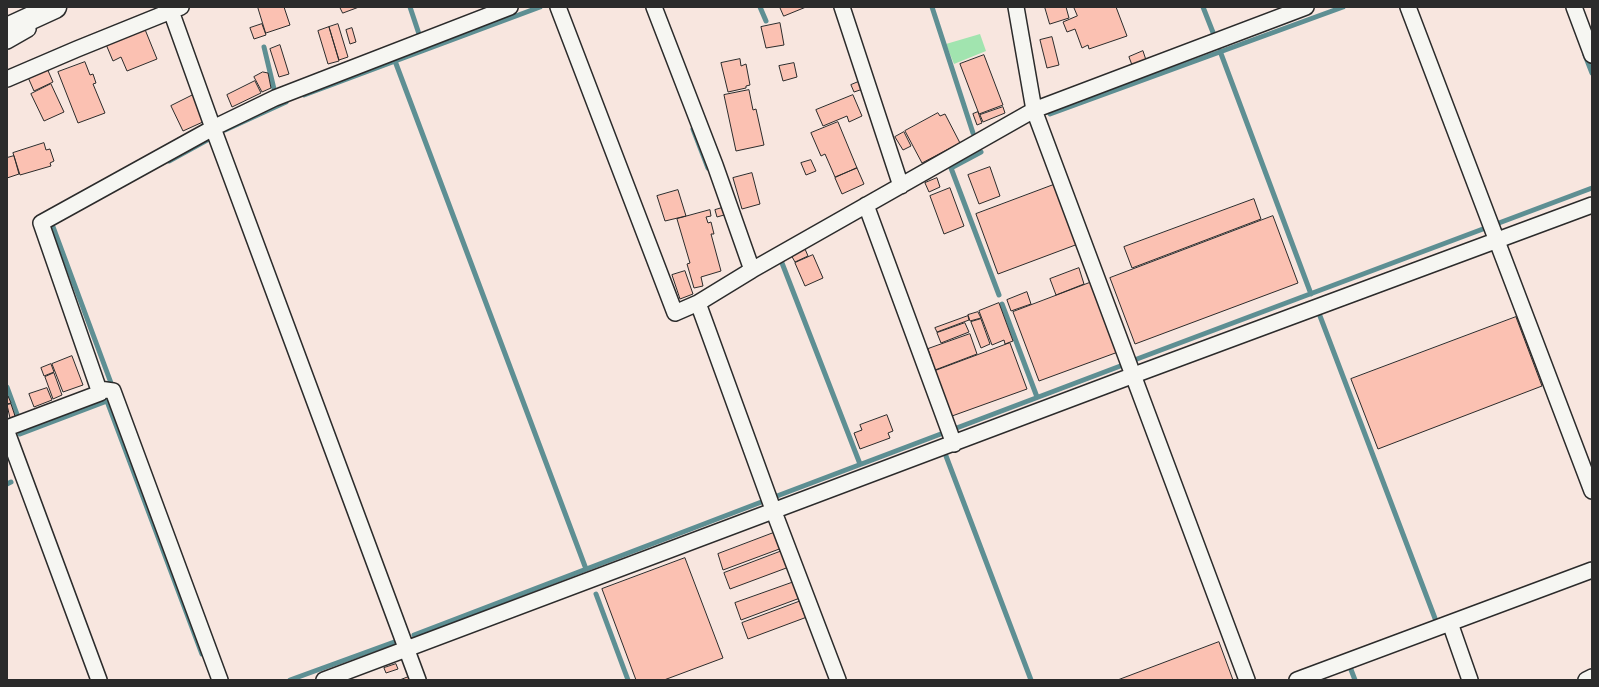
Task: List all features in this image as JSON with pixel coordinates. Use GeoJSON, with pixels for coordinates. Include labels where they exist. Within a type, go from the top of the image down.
{"type":"FeatureCollection","features":[{"type":"Feature","properties":{"kind":"main road"},"geometry":{"type":"LineString","coordinates":[[7,29],[55,7]]}},
{"type":"Feature","properties":{"kind":"street"},"geometry":{"type":"LineString","coordinates":[[7,41],[63,7]]}},
{"type":"Feature","properties":{"kind":"street"},"geometry":{"type":"LineString","coordinates":[[7,428],[100,392],[41,224],[213,128],[275,98],[510,7]]}},
{"type":"Feature","properties":{"kind":"street"},"geometry":{"type":"LineString","coordinates":[[558,7],[675,313],[698,303],[752,270],[1034,110],[1306,7]]}},
{"type":"Feature","properties":{"kind":"street"},"geometry":{"type":"LineString","coordinates":[[654,7],[715,165],[752,270]]}},
{"type":"Feature","properties":{"kind":"street"},"geometry":{"type":"LineString","coordinates":[[842,7],[901,186]]}},
{"type":"Feature","properties":{"kind":"street"},"geometry":{"type":"LineString","coordinates":[[1016,7],[1034,110],[1247,680]]}},
{"type":"Feature","properties":{"kind":"street"},"geometry":{"type":"LineString","coordinates":[[1408,7],[1592,491]]}},
{"type":"Feature","properties":{"kind":"street"},"geometry":{"type":"LineString","coordinates":[[1574,7],[1592,55]]}},
{"type":"Feature","properties":{"kind":"street"},"geometry":{"type":"LineString","coordinates":[[7,79],[176,9],[213,128],[418,680]]}},
{"type":"Feature","properties":{"kind":"street"},"geometry":{"type":"LineString","coordinates":[[324,680],[774,512],[953,441],[1134,375],[1495,236],[1592,205]]}},
{"type":"Feature","properties":{"kind":"street"},"geometry":{"type":"LineString","coordinates":[[866,206],[953,441]]}},
{"type":"Feature","properties":{"kind":"street"},"geometry":{"type":"LineString","coordinates":[[698,303],[774,512],[838,680]]}},
{"type":"Feature","properties":{"kind":"street"},"geometry":{"type":"LineString","coordinates":[[99,389],[112,391],[220,680]]}},
{"type":"Feature","properties":{"kind":"street"},"geometry":{"type":"LineString","coordinates":[[7,432],[100,680]]}},
{"type":"Feature","properties":{"kind":"street"},"geometry":{"type":"LineString","coordinates":[[1298,680],[1592,570]]}},
{"type":"Feature","properties":{"kind":"street"},"geometry":{"type":"LineString","coordinates":[[1450,623],[1470,680]]}},
{"type":"Feature","properties":{"kind":"street"},"geometry":{"type":"LineString","coordinates":[[1586,680],[1592,677]]}},
{"type":"Feature","properties":{"kind":"green space"},"geometry":{"type":"Polygon","coordinates":[[[980,34],[986,51],[954,64],[946,44],[980,34]]]}},
{"type":"Feature","properties":{"kind":"building"},"geometry":{"type":"Polygon","coordinates":[[[258,7],[284,7],[290,25],[266,33],[258,7]]]}},
{"type":"Feature","properties":{"kind":"building"},"geometry":{"type":"Polygon","coordinates":[[[340,7],[359,7],[343,13],[340,7]]]}},
{"type":"Feature","properties":{"kind":"building"},"geometry":{"type":"Polygon","coordinates":[[[780,7],[806,7],[784,16],[780,7]]]}},
{"type":"Feature","properties":{"kind":"building"},"geometry":{"type":"Polygon","coordinates":[[[1045,7],[1066,7],[1069,18],[1050,24],[1045,7]]]}},
{"type":"Feature","properties":{"kind":"building"},"geometry":{"type":"Polygon","coordinates":[[[1074,7],[1116,7],[1127,36],[1089,49],[1088,45],[1082,48],[1075,29],[1067,32],[1063,22],[1077,16],[1074,7]]]}},
{"type":"Feature","properties":{"kind":"building"},"geometry":{"type":"Polygon","coordinates":[[[780,23],[784,45],[766,48],[761,27],[780,23]]]}},
{"type":"Feature","properties":{"kind":"building"},"geometry":{"type":"Polygon","coordinates":[[[262,24],[266,35],[254,39],[250,28],[262,24]]]}},
{"type":"Feature","properties":{"kind":"building"},"geometry":{"type":"Polygon","coordinates":[[[338,24],[348,57],[339,60],[329,27],[338,24]]]}},
{"type":"Feature","properties":{"kind":"building"},"geometry":{"type":"Polygon","coordinates":[[[144,27],[157,59],[127,71],[121,57],[113,61],[105,42],[144,27]]]}},
{"type":"Feature","properties":{"kind":"building"},"geometry":{"type":"Polygon","coordinates":[[[329,27],[339,61],[328,64],[318,31],[329,27]]]}},
{"type":"Feature","properties":{"kind":"building"},"geometry":{"type":"Polygon","coordinates":[[[352,28],[356,42],[350,44],[346,30],[352,28]]]}},
{"type":"Feature","properties":{"kind":"building"},"geometry":{"type":"Polygon","coordinates":[[[1052,37],[1059,65],[1047,68],[1040,40],[1052,37]]]}},
{"type":"Feature","properties":{"kind":"building"},"geometry":{"type":"Polygon","coordinates":[[[280,45],[289,74],[279,77],[270,49],[280,45]]]}},
{"type":"Feature","properties":{"kind":"building"},"geometry":{"type":"Polygon","coordinates":[[[1143,51],[1146,60],[1132,65],[1129,57],[1143,51]]]}},
{"type":"Feature","properties":{"kind":"building"},"geometry":{"type":"Polygon","coordinates":[[[984,55],[1003,105],[979,114],[960,64],[984,55]]]}},
{"type":"Feature","properties":{"kind":"building"},"geometry":{"type":"Polygon","coordinates":[[[740,59],[741,66],[746,64],[750,85],[746,86],[746,88],[728,92],[721,63],[740,59]]]}},
{"type":"Feature","properties":{"kind":"building"},"geometry":{"type":"Polygon","coordinates":[[[85,62],[90,75],[93,74],[96,83],[93,84],[105,113],[78,123],[58,72],[85,62]]]}},
{"type":"Feature","properties":{"kind":"building"},"geometry":{"type":"Polygon","coordinates":[[[794,63],[797,77],[783,81],[779,66],[794,63]]]}},
{"type":"Feature","properties":{"kind":"building"},"geometry":{"type":"Polygon","coordinates":[[[46,66],[53,82],[34,91],[27,75],[46,66]]]}},
{"type":"Feature","properties":{"kind":"building"},"geometry":{"type":"Polygon","coordinates":[[[263,72],[268,73],[271,88],[262,92],[254,77],[263,72]]]}},
{"type":"Feature","properties":{"kind":"building"},"geometry":{"type":"Polygon","coordinates":[[[863,80],[866,88],[854,92],[851,85],[863,80]]]}},
{"type":"Feature","properties":{"kind":"building"},"geometry":{"type":"Polygon","coordinates":[[[255,81],[261,93],[232,107],[227,95],[255,81]]]}},
{"type":"Feature","properties":{"kind":"building"},"geometry":{"type":"Polygon","coordinates":[[[51,84],[64,112],[44,121],[31,94],[51,84]]]}},
{"type":"Feature","properties":{"kind":"building"},"geometry":{"type":"Polygon","coordinates":[[[749,90],[753,110],[756,109],[764,145],[736,151],[724,95],[749,90]]]}},
{"type":"Feature","properties":{"kind":"building"},"geometry":{"type":"Polygon","coordinates":[[[193,95],[205,121],[183,131],[171,106],[193,95]]]}},
{"type":"Feature","properties":{"kind":"building"},"geometry":{"type":"Polygon","coordinates":[[[853,95],[862,116],[849,122],[847,116],[823,126],[816,110],[853,95]]]}},
{"type":"Feature","properties":{"kind":"building"},"geometry":{"type":"Polygon","coordinates":[[[1003,107],[1005,113],[983,122],[980,115],[1003,107]]]}},
{"type":"Feature","properties":{"kind":"building"},"geometry":{"type":"Polygon","coordinates":[[[978,112],[982,123],[977,125],[973,114],[978,112]]]}},
{"type":"Feature","properties":{"kind":"building"},"geometry":{"type":"Polygon","coordinates":[[[938,113],[940,116],[945,114],[960,143],[922,163],[905,131],[938,113]]]}},
{"type":"Feature","properties":{"kind":"building"},"geometry":{"type":"Polygon","coordinates":[[[838,122],[857,168],[835,177],[825,154],[821,156],[811,133],[838,122]]]}},
{"type":"Feature","properties":{"kind":"building"},"geometry":{"type":"Polygon","coordinates":[[[904,132],[911,146],[903,150],[895,137],[904,132]]]}},
{"type":"Feature","properties":{"kind":"building"},"geometry":{"type":"Polygon","coordinates":[[[44,143],[46,150],[50,149],[54,161],[50,163],[51,166],[20,175],[13,153],[44,143]]]}},
{"type":"Feature","properties":{"kind":"building"},"geometry":{"type":"Polygon","coordinates":[[[14,156],[19,174],[7,178],[7,158],[14,156]]]}},
{"type":"Feature","properties":{"kind":"building"},"geometry":{"type":"Polygon","coordinates":[[[811,160],[816,171],[806,175],[801,163],[811,160]]]}},
{"type":"Feature","properties":{"kind":"building"},"geometry":{"type":"Polygon","coordinates":[[[990,167],[1000,196],[979,204],[968,175],[990,167]]]}},
{"type":"Feature","properties":{"kind":"building"},"geometry":{"type":"Polygon","coordinates":[[[857,168],[864,184],[842,194],[835,178],[857,168]]]}},
{"type":"Feature","properties":{"kind":"building"},"geometry":{"type":"Polygon","coordinates":[[[752,173],[760,204],[742,209],[733,178],[752,173]]]}},
{"type":"Feature","properties":{"kind":"building"},"geometry":{"type":"Polygon","coordinates":[[[937,178],[940,187],[929,192],[925,183],[937,178]]]}},
{"type":"Feature","properties":{"kind":"building"},"geometry":{"type":"Polygon","coordinates":[[[1056,184],[1078,244],[998,274],[976,214],[1056,184]]]}},
{"type":"Feature","properties":{"kind":"building"},"geometry":{"type":"Polygon","coordinates":[[[950,188],[964,226],[944,234],[930,196],[950,188]]]}},
{"type":"Feature","properties":{"kind":"building"},"geometry":{"type":"Polygon","coordinates":[[[678,190],[686,216],[665,221],[657,196],[678,190]]]}},
{"type":"Feature","properties":{"kind":"building"},"geometry":{"type":"Polygon","coordinates":[[[1254,199],[1261,219],[1132,268],[1124,247],[1254,199]]]}},
{"type":"Feature","properties":{"kind":"building"},"geometry":{"type":"Polygon","coordinates":[[[722,208],[724,215],[717,217],[715,210],[722,208]]]}},
{"type":"Feature","properties":{"kind":"building"},"geometry":{"type":"Polygon","coordinates":[[[710,210],[711,216],[706,217],[708,223],[711,222],[714,234],[711,234],[721,271],[701,277],[703,286],[694,288],[687,264],[690,263],[677,219],[710,210]]]}},
{"type":"Feature","properties":{"kind":"building"},"geometry":{"type":"Polygon","coordinates":[[[1273,216],[1298,283],[1135,344],[1110,278],[1273,216]]]}},
{"type":"Feature","properties":{"kind":"building"},"geometry":{"type":"Polygon","coordinates":[[[805,249],[808,256],[795,262],[791,255],[805,249]]]}},
{"type":"Feature","properties":{"kind":"building"},"geometry":{"type":"Polygon","coordinates":[[[813,255],[823,278],[805,286],[795,263],[813,255]]]}},
{"type":"Feature","properties":{"kind":"building"},"geometry":{"type":"Polygon","coordinates":[[[1079,268],[1084,284],[1056,295],[1050,279],[1079,268]]]}},
{"type":"Feature","properties":{"kind":"building"},"geometry":{"type":"Polygon","coordinates":[[[685,271],[693,294],[680,299],[672,275],[685,271]]]}},
{"type":"Feature","properties":{"kind":"building"},"geometry":{"type":"Polygon","coordinates":[[[1092,282],[1118,352],[1039,381],[1013,312],[1092,282]]]}},
{"type":"Feature","properties":{"kind":"building"},"geometry":{"type":"Polygon","coordinates":[[[1027,292],[1031,304],[1011,311],[1007,300],[1027,292]]]}},
{"type":"Feature","properties":{"kind":"building"},"geometry":{"type":"Polygon","coordinates":[[[999,303],[1013,341],[1005,344],[1004,340],[992,345],[979,311],[999,303]]]}},
{"type":"Feature","properties":{"kind":"building"},"geometry":{"type":"Polygon","coordinates":[[[978,312],[981,318],[970,321],[968,315],[978,312]]]}},
{"type":"Feature","properties":{"kind":"building"},"geometry":{"type":"Polygon","coordinates":[[[968,316],[969,320],[937,332],[935,328],[968,316]]]}},
{"type":"Feature","properties":{"kind":"building"},"geometry":{"type":"Polygon","coordinates":[[[1516,317],[1542,386],[1378,449],[1351,379],[1516,317]]]}},
{"type":"Feature","properties":{"kind":"building"},"geometry":{"type":"Polygon","coordinates":[[[981,319],[990,344],[981,348],[971,322],[981,319]]]}},
{"type":"Feature","properties":{"kind":"building"},"geometry":{"type":"Polygon","coordinates":[[[965,323],[969,332],[941,343],[937,333],[965,323]]]}},
{"type":"Feature","properties":{"kind":"building"},"geometry":{"type":"Polygon","coordinates":[[[970,334],[977,354],[935,370],[928,349],[970,334]]]}},
{"type":"Feature","properties":{"kind":"building"},"geometry":{"type":"Polygon","coordinates":[[[1010,343],[1027,389],[952,416],[935,371],[1010,343]]]}},
{"type":"Feature","properties":{"kind":"building"},"geometry":{"type":"Polygon","coordinates":[[[72,356],[83,385],[63,392],[52,364],[72,356]]]}},
{"type":"Feature","properties":{"kind":"building"},"geometry":{"type":"Polygon","coordinates":[[[51,364],[54,372],[44,376],[41,368],[51,364]]]}},
{"type":"Feature","properties":{"kind":"building"},"geometry":{"type":"Polygon","coordinates":[[[54,373],[62,395],[53,399],[45,377],[54,373]]]}},
{"type":"Feature","properties":{"kind":"building"},"geometry":{"type":"Polygon","coordinates":[[[47,388],[52,400],[34,407],[29,394],[47,388]]]}},
{"type":"Feature","properties":{"kind":"building"},"geometry":{"type":"Polygon","coordinates":[[[8,396],[11,403],[7,404],[8,396]]]}},
{"type":"Feature","properties":{"kind":"building"},"geometry":{"type":"Polygon","coordinates":[[[11,404],[15,416],[10,418],[7,405],[11,404]]]}},
{"type":"Feature","properties":{"kind":"building"},"geometry":{"type":"Polygon","coordinates":[[[887,415],[893,431],[888,433],[890,438],[860,449],[854,433],[862,430],[860,425],[887,415]]]}},
{"type":"Feature","properties":{"kind":"building"},"geometry":{"type":"Polygon","coordinates":[[[776,532],[782,548],[723,570],[718,554],[776,532]]]}},
{"type":"Feature","properties":{"kind":"building"},"geometry":{"type":"Polygon","coordinates":[[[782,551],[789,567],[730,589],[724,573],[782,551]]]}},
{"type":"Feature","properties":{"kind":"building"},"geometry":{"type":"Polygon","coordinates":[[[685,558],[723,658],[664,680],[636,680],[602,589],[685,558]]]}},
{"type":"Feature","properties":{"kind":"building"},"geometry":{"type":"Polygon","coordinates":[[[794,582],[800,598],[741,620],[735,603],[794,582]]]}},
{"type":"Feature","properties":{"kind":"building"},"geometry":{"type":"Polygon","coordinates":[[[801,601],[807,617],[748,639],[742,623],[801,601]]]}},
{"type":"Feature","properties":{"kind":"building"},"geometry":{"type":"Polygon","coordinates":[[[1219,642],[1233,680],[1118,680],[1219,642]]]}},
{"type":"Feature","properties":{"kind":"building"},"geometry":{"type":"Polygon","coordinates":[[[396,664],[398,669],[386,673],[384,668],[396,664]]]}},
{"type":"Feature","properties":{"kind":"building"},"geometry":{"type":"Polygon","coordinates":[[[411,676],[412,680],[400,680],[411,676]]]}},
{"type":"Feature","properties":{"kind":"waterway"},"geometry":{"type":"LineString","coordinates":[[410,7],[419,34]]}},
{"type":"Feature","properties":{"kind":"waterway"},"geometry":{"type":"LineString","coordinates":[[304,95],[540,7]]}},
{"type":"Feature","properties":{"kind":"waterway"},"geometry":{"type":"LineString","coordinates":[[760,7],[766,21]]}},
{"type":"Feature","properties":{"kind":"waterway"},"geometry":{"type":"LineString","coordinates":[[932,7],[973,133]]}},
{"type":"Feature","properties":{"kind":"waterway"},"geometry":{"type":"LineString","coordinates":[[1203,7],[1214,35]]}},
{"type":"Feature","properties":{"kind":"waterway"},"geometry":{"type":"LineString","coordinates":[[1050,114],[1343,7]]}},
{"type":"Feature","properties":{"kind":"waterway"},"geometry":{"type":"LineString","coordinates":[[264,47],[274,89]]}},
{"type":"Feature","properties":{"kind":"waterway"},"geometry":{"type":"LineString","coordinates":[[1220,51],[1311,294]]}},
{"type":"Feature","properties":{"kind":"waterway"},"geometry":{"type":"LineString","coordinates":[[1585,55],[1592,73]]}},
{"type":"Feature","properties":{"kind":"waterway"},"geometry":{"type":"LineString","coordinates":[[395,61],[586,569]]}},
{"type":"Feature","properties":{"kind":"waterway"},"geometry":{"type":"LineString","coordinates":[[225,130],[286,102]]}},
{"type":"Feature","properties":{"kind":"waterway"},"geometry":{"type":"LineString","coordinates":[[693,129],[708,168]]}},
{"type":"Feature","properties":{"kind":"waterway"},"geometry":{"type":"LineString","coordinates":[[169,161],[209,139]]}},
{"type":"Feature","properties":{"kind":"waterway"},"geometry":{"type":"LineString","coordinates":[[981,152],[951,168],[999,295]]}},
{"type":"Feature","properties":{"kind":"waterway"},"geometry":{"type":"LineString","coordinates":[[1137,359],[1592,188]]}},
{"type":"Feature","properties":{"kind":"waterway"},"geometry":{"type":"LineString","coordinates":[[55,222],[52,224],[111,383]]}},
{"type":"Feature","properties":{"kind":"waterway"},"geometry":{"type":"LineString","coordinates":[[782,263],[860,464]]}},
{"type":"Feature","properties":{"kind":"waterway"},"geometry":{"type":"LineString","coordinates":[[1002,304],[1037,397]]}},
{"type":"Feature","properties":{"kind":"waterway"},"geometry":{"type":"LineString","coordinates":[[1320,316],[1436,621]]}},
{"type":"Feature","properties":{"kind":"waterway"},"geometry":{"type":"LineString","coordinates":[[777,496],[1123,365]]}},
{"type":"Feature","properties":{"kind":"waterway"},"geometry":{"type":"LineString","coordinates":[[7,387],[18,417]]}},
{"type":"Feature","properties":{"kind":"waterway"},"geometry":{"type":"LineString","coordinates":[[20,434],[107,401],[202,654]]}},
{"type":"Feature","properties":{"kind":"waterway"},"geometry":{"type":"LineString","coordinates":[[946,456],[1031,680]]}},
{"type":"Feature","properties":{"kind":"waterway"},"geometry":{"type":"LineString","coordinates":[[7,484],[11,482]]}},
{"type":"Feature","properties":{"kind":"waterway"},"geometry":{"type":"LineString","coordinates":[[414,635],[764,501]]}},
{"type":"Feature","properties":{"kind":"waterway"},"geometry":{"type":"LineString","coordinates":[[596,594],[628,680]]}},
{"type":"Feature","properties":{"kind":"waterway"},"geometry":{"type":"LineString","coordinates":[[290,680],[397,641]]}},
{"type":"Feature","properties":{"kind":"waterway"},"geometry":{"type":"LineString","coordinates":[[1355,665],[1350,667],[1355,680]]}}]}
